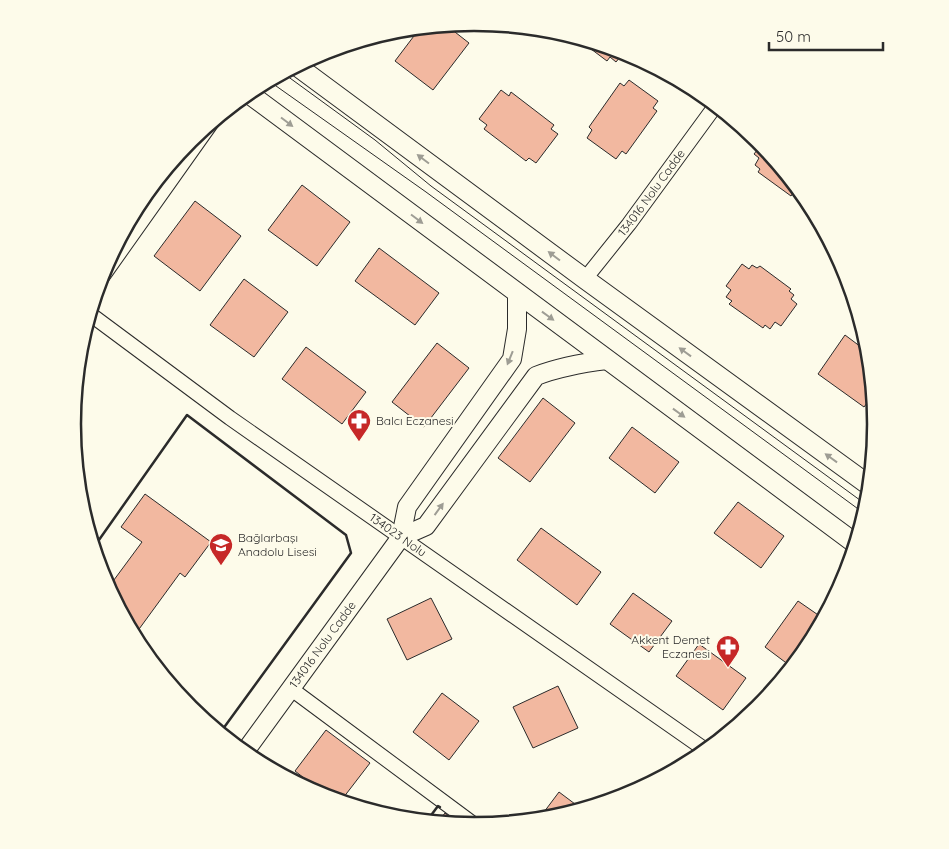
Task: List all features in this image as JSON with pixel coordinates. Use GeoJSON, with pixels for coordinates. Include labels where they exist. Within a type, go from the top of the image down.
{"type":"FeatureCollection","features":[{"type":"Feature","properties":{"kind":"main road"},"geometry":{"type":"LineString","coordinates":[[303,71],[863,481]]}},
{"type":"Feature","properties":{"kind":"main road"},"geometry":{"type":"LineString","coordinates":[[255,98],[850,540]]}},
{"type":"Feature","properties":{"kind":"street","name":"134016 Nolu Cadde"},"geometry":{"type":"LineString","coordinates":[[585,279],[629,224],[711,111]]}},
{"type":"Feature","properties":{"kind":"street"},"geometry":{"type":"LineString","coordinates":[[126,243],[191,151]]}},
{"type":"Feature","properties":{"kind":"street"},"geometry":{"type":"LineString","coordinates":[[401,536],[406,507],[512,359],[518,329],[517,293]]}},
{"type":"Feature","properties":{"kind":"street","name":"134023 Nolu"},"geometry":{"type":"LineString","coordinates":[[96,319],[230,418],[700,746]]}},
{"type":"Feature","properties":{"kind":"street"},"geometry":{"type":"LineString","coordinates":[[401,536],[426,526],[536,376],[575,364],[607,360]]}},
{"type":"Feature","properties":{"kind":"street","name":"134016 Nolu Cadde"},"geometry":{"type":"LineString","coordinates":[[249,746],[401,536]]}},
{"type":"Feature","properties":{"kind":"street"},"geometry":{"type":"LineString","coordinates":[[290,688],[465,818]]}},
{"type":"Feature","properties":{"kind":"building"},"geometry":{"type":"Polygon","coordinates":[[[455,32],[469,43],[433,90],[395,61],[414,37],[455,32]]]}},
{"type":"Feature","properties":{"kind":"building"},"geometry":{"type":"Polygon","coordinates":[[[591,49],[619,59],[616,62],[610,57],[607,61],[591,49]]]}},
{"type":"Feature","properties":{"kind":"building"},"geometry":{"type":"Polygon","coordinates":[[[629,80],[658,101],[653,108],[657,111],[626,154],[622,151],[616,159],[587,138],[592,130],[589,127],[620,83],[624,86],[629,80]]]}},
{"type":"Feature","properties":{"kind":"building"},"geometry":{"type":"Polygon","coordinates":[[[501,90],[509,96],[511,92],[554,125],[551,129],[558,134],[536,163],[529,158],[526,161],[484,129],[487,125],[479,119],[501,90]]]}},
{"type":"Feature","properties":{"kind":"building"},"geometry":{"type":"Polygon","coordinates":[[[757,150],[770,165],[792,194],[791,196],[758,172],[760,169],[755,165],[759,158],[754,154],[757,150]]]}},
{"type":"Feature","properties":{"kind":"building"},"geometry":{"type":"Polygon","coordinates":[[[302,185],[350,222],[317,266],[268,230],[302,185]]]}},
{"type":"Feature","properties":{"kind":"building"},"geometry":{"type":"Polygon","coordinates":[[[195,201],[241,236],[200,291],[154,256],[195,201]]]}},
{"type":"Feature","properties":{"kind":"building"},"geometry":{"type":"Polygon","coordinates":[[[379,248],[439,293],[415,325],[355,281],[379,248]]]}},
{"type":"Feature","properties":{"kind":"building"},"geometry":{"type":"Polygon","coordinates":[[[742,264],[749,269],[752,265],[757,268],[760,266],[791,289],[789,291],[794,295],[791,299],[797,304],[781,326],[775,322],[770,329],[765,325],[763,328],[729,304],[732,301],[726,297],[731,290],[726,286],[742,264]]]}},
{"type":"Feature","properties":{"kind":"building"},"geometry":{"type":"Polygon","coordinates":[[[244,279],[288,312],[254,357],[210,325],[244,279]]]}},
{"type":"Feature","properties":{"kind":"building"},"geometry":{"type":"Polygon","coordinates":[[[845,335],[859,346],[867,403],[864,407],[818,374],[845,335]]]}},
{"type":"Feature","properties":{"kind":"building"},"geometry":{"type":"Polygon","coordinates":[[[437,343],[469,368],[424,427],[392,402],[437,343]]]}},
{"type":"Feature","properties":{"kind":"building"},"geometry":{"type":"Polygon","coordinates":[[[306,347],[366,392],[342,424],[282,379],[306,347]]]}},
{"type":"Feature","properties":{"kind":"building"},"geometry":{"type":"Polygon","coordinates":[[[543,398],[575,423],[530,482],[498,458],[543,398]]]}},
{"type":"Feature","properties":{"kind":"building"},"geometry":{"type":"Polygon","coordinates":[[[632,427],[679,462],[655,493],[609,458],[632,427]]]}},
{"type":"Feature","properties":{"kind":"building"},"geometry":{"type":"Polygon","coordinates":[[[145,494],[211,542],[185,577],[180,573],[139,629],[114,580],[142,542],[121,527],[145,494]]]}},
{"type":"Feature","properties":{"kind":"building"},"geometry":{"type":"Polygon","coordinates":[[[738,502],[784,536],[761,568],[714,533],[738,502]]]}},
{"type":"Feature","properties":{"kind":"building"},"geometry":{"type":"Polygon","coordinates":[[[541,528],[601,572],[577,605],[517,560],[541,528]]]}},
{"type":"Feature","properties":{"kind":"building"},"geometry":{"type":"Polygon","coordinates":[[[633,593],[672,621],[649,652],[610,624],[633,593]]]}},
{"type":"Feature","properties":{"kind":"building"},"geometry":{"type":"Polygon","coordinates":[[[431,598],[452,639],[407,660],[387,619],[431,598]]]}},
{"type":"Feature","properties":{"kind":"building"},"geometry":{"type":"Polygon","coordinates":[[[798,601],[818,615],[787,663],[765,647],[798,601]]]}},
{"type":"Feature","properties":{"kind":"building"},"geometry":{"type":"Polygon","coordinates":[[[699,644],[746,678],[723,710],[676,676],[699,644]]]}},
{"type":"Feature","properties":{"kind":"building"},"geometry":{"type":"Polygon","coordinates":[[[558,686],[578,728],[533,748],[513,707],[558,686]]]}},
{"type":"Feature","properties":{"kind":"building"},"geometry":{"type":"Polygon","coordinates":[[[442,693],[479,721],[449,760],[413,732],[442,693]]]}},
{"type":"Feature","properties":{"kind":"building"},"geometry":{"type":"Polygon","coordinates":[[[326,730],[370,763],[345,796],[305,779],[295,771],[326,730]]]}},
{"type":"Feature","properties":{"kind":"building"},"geometry":{"type":"Polygon","coordinates":[[[559,792],[575,804],[551,810],[545,811],[559,792]]]}},
{"type":"Feature","properties":{"kind":"tram line"},"geometry":{"type":"LineString","coordinates":[[290,78],[375,140],[431,186],[860,500]]}},
{"type":"Feature","properties":{"kind":"tram line"},"geometry":{"type":"LineString","coordinates":[[275,86],[426,192],[858,509]]}},
{"type":"Feature","properties":{"kind":"wall"},"geometry":{"type":"LineString","coordinates":[[99,540],[187,415],[346,535],[351,553],[224,727]]}},
{"type":"Feature","properties":{"kind":"wall"},"geometry":{"type":"LineString","coordinates":[[431,815],[438,806],[440,807]]}},
{"type":"Feature","properties":{"kind":"place","name":"Balcı Eczanesi"},"geometry":{"type":"Point","coordinates":[359,442]}},
{"type":"Feature","properties":{"kind":"place","name":"Bağlarbaşı Anadolu Lisesi"},"geometry":{"type":"Point","coordinates":[221,566]}},
{"type":"Feature","properties":{"kind":"place","name":"Akkent Demet Eczanesi"},"geometry":{"type":"Point","coordinates":[728,668]}}]}
